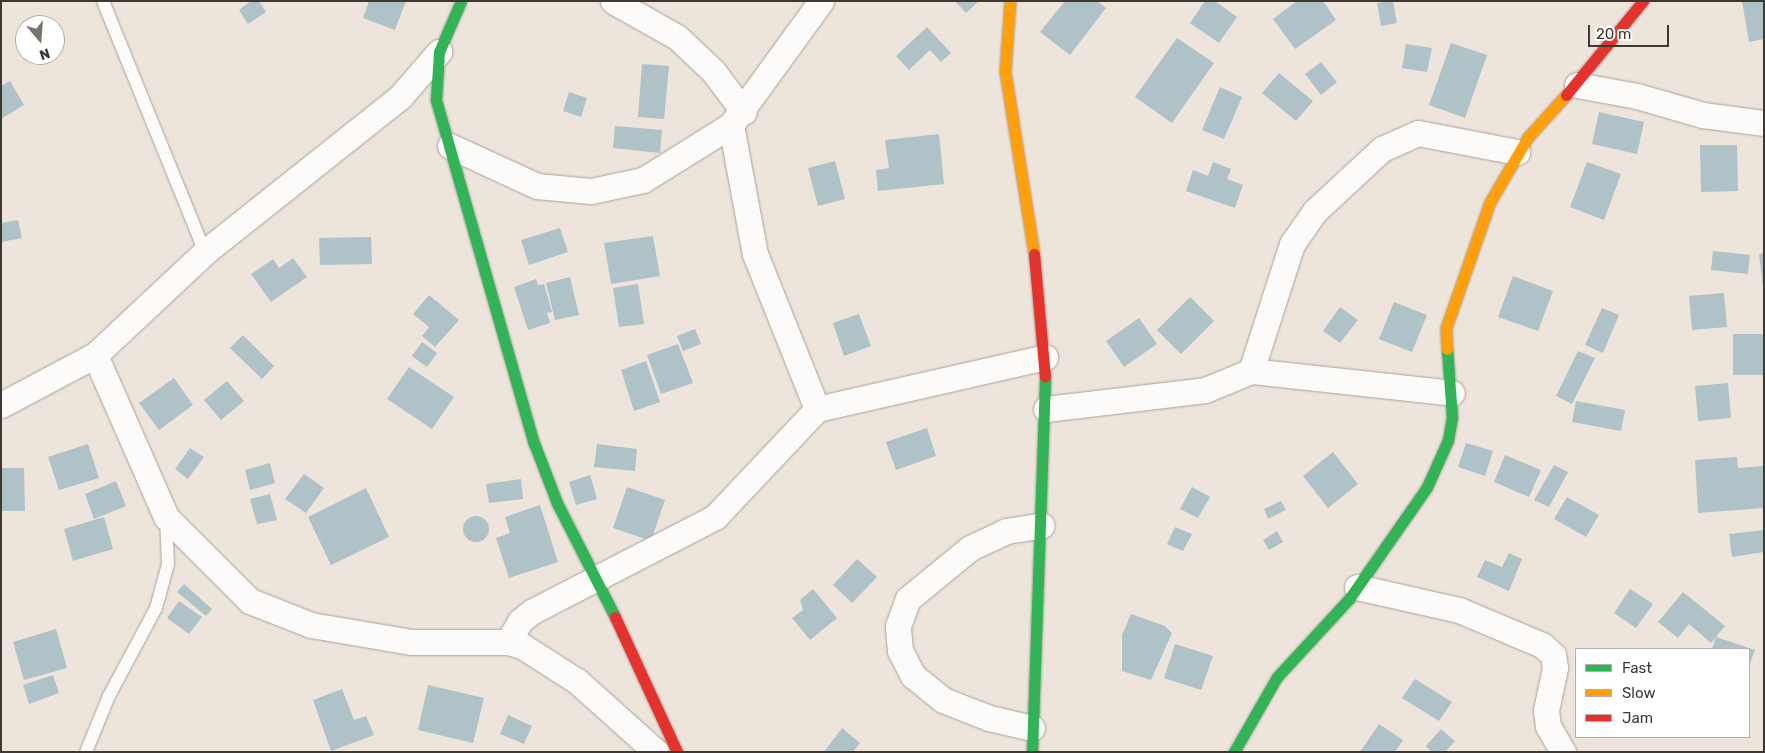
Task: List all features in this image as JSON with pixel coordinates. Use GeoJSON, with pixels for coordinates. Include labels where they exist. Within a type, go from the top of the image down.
{"type":"FeatureCollection","features":[{"type":"Feature","properties":{"kind":"street"},"geometry":{"type":"LineString","coordinates":[[1,406],[95,355],[205,252],[400,97],[439,52],[461,1]]}},
{"type":"Feature","properties":{"kind":"street"},"geometry":{"type":"LineString","coordinates":[[613,1],[677,37],[713,71],[737,118],[756,254],[817,410]]}},
{"type":"Feature","properties":{"kind":"street"},"geometry":{"type":"LineString","coordinates":[[450,146],[537,186],[591,191],[643,180],[737,118],[821,1]]}},
{"type":"Feature","properties":{"kind":"street"},"geometry":{"type":"LineString","coordinates":[[1010,1],[1005,72],[1029,211],[1045,357],[1046,409],[1042,525],[1032,740],[989,718],[943,700],[913,676],[900,651],[898,626],[908,599],[970,548],[1006,531],[1042,525]]}},
{"type":"Feature","properties":{"kind":"street"},"geometry":{"type":"LineString","coordinates":[[1234,752],[1277,677],[1357,587],[1426,487],[1448,440],[1452,393],[1446,328],[1490,202],[1517,152],[1546,114],[1577,85],[1643,1]]}},
{"type":"Feature","properties":{"kind":"street"},"geometry":{"type":"LineString","coordinates":[[439,52],[436,100],[534,442],[557,503],[597,577],[677,752]]}},
{"type":"Feature","properties":{"kind":"street"},"geometry":{"type":"LineString","coordinates":[[1577,85],[1637,96],[1703,115],[1764,123]]}},
{"type":"Feature","properties":{"kind":"street"},"geometry":{"type":"LineString","coordinates":[[1250,371],[1292,244],[1316,211],[1376,154],[1418,133],[1517,152]]}},
{"type":"Feature","properties":{"kind":"street"},"geometry":{"type":"LineString","coordinates":[[95,355],[166,517],[250,601],[311,625],[411,642],[508,642],[522,646],[577,680],[656,752]]}},
{"type":"Feature","properties":{"kind":"street"},"geometry":{"type":"LineString","coordinates":[[508,642],[520,621],[533,611],[715,517],[817,410],[1045,357]]}},
{"type":"Feature","properties":{"kind":"street"},"geometry":{"type":"LineString","coordinates":[[1046,409],[1205,390],[1250,371],[1452,393]]}},
{"type":"Feature","properties":{"kind":"street"},"geometry":{"type":"LineString","coordinates":[[1357,587],[1459,610],[1542,645],[1553,655],[1555,668],[1546,710],[1548,726],[1562,752]]}},
{"type":"Feature","properties":{"kind":"lane"},"geometry":{"type":"LineString","coordinates":[[103,1],[205,252]]}},
{"type":"Feature","properties":{"kind":"lane"},"geometry":{"type":"LineString","coordinates":[[86,752],[109,696],[156,608],[168,564],[166,517]]}},
{"type":"Feature","properties":{"kind":"building"},"geometry":{"type":"Polygon","coordinates":[[[251,1],[259,1],[266,12],[248,24],[239,10],[251,1]]]}},
{"type":"Feature","properties":{"kind":"building"},"geometry":{"type":"Polygon","coordinates":[[[369,1],[406,1],[395,30],[363,18],[369,1]]]}},
{"type":"Feature","properties":{"kind":"building"},"geometry":{"type":"Polygon","coordinates":[[[955,1],[979,1],[966,13],[955,1]]]}},
{"type":"Feature","properties":{"kind":"building"},"geometry":{"type":"Polygon","coordinates":[[[1065,1],[1097,1],[1106,8],[1070,55],[1040,32],[1065,1]]]}},
{"type":"Feature","properties":{"kind":"building"},"geometry":{"type":"Polygon","coordinates":[[[1205,1],[1215,1],[1237,17],[1219,43],[1190,23],[1205,1]]]}},
{"type":"Feature","properties":{"kind":"building"},"geometry":{"type":"Polygon","coordinates":[[[1297,1],[1323,1],[1336,20],[1295,49],[1273,19],[1297,1]]]}},
{"type":"Feature","properties":{"kind":"building"},"geometry":{"type":"Polygon","coordinates":[[[1393,1],[1397,23],[1381,26],[1377,3],[1393,1]]]}},
{"type":"Feature","properties":{"kind":"building"},"geometry":{"type":"Polygon","coordinates":[[[1742,1],[1764,1],[1764,39],[1749,42],[1742,1]]]}},
{"type":"Feature","properties":{"kind":"building"},"geometry":{"type":"Polygon","coordinates":[[[927,27],[951,53],[941,62],[930,50],[909,70],[896,56],[927,27]]]}},
{"type":"Feature","properties":{"kind":"building"},"geometry":{"type":"Polygon","coordinates":[[[1177,38],[1214,63],[1172,123],[1135,97],[1177,38]]]}},
{"type":"Feature","properties":{"kind":"building"},"geometry":{"type":"Polygon","coordinates":[[[1451,43],[1487,55],[1465,118],[1429,105],[1451,43]]]}},
{"type":"Feature","properties":{"kind":"building"},"geometry":{"type":"Polygon","coordinates":[[[1406,44],[1432,48],[1427,72],[1402,68],[1406,44]]]}},
{"type":"Feature","properties":{"kind":"building"},"geometry":{"type":"Polygon","coordinates":[[[1321,62],[1337,82],[1321,95],[1305,74],[1321,62]]]}},
{"type":"Feature","properties":{"kind":"building"},"geometry":{"type":"Polygon","coordinates":[[[642,64],[669,66],[664,119],[638,117],[642,64]]]}},
{"type":"Feature","properties":{"kind":"building"},"geometry":{"type":"Polygon","coordinates":[[[1279,73],[1313,101],[1296,121],[1262,93],[1279,73]]]}},
{"type":"Feature","properties":{"kind":"building"},"geometry":{"type":"Polygon","coordinates":[[[10,81],[24,105],[1,119],[1,86],[10,81]]]}},
{"type":"Feature","properties":{"kind":"building"},"geometry":{"type":"Polygon","coordinates":[[[1220,87],[1242,97],[1224,139],[1202,130],[1220,87]]]}},
{"type":"Feature","properties":{"kind":"building"},"geometry":{"type":"Polygon","coordinates":[[[569,92],[587,98],[581,117],[563,111],[569,92]]]}},
{"type":"Feature","properties":{"kind":"building"},"geometry":{"type":"Polygon","coordinates":[[[1599,112],[1644,122],[1637,154],[1592,144],[1599,112]]]}},
{"type":"Feature","properties":{"kind":"building"},"geometry":{"type":"Polygon","coordinates":[[[615,126],[662,130],[660,153],[613,148],[615,126]]]}},
{"type":"Feature","properties":{"kind":"building"},"geometry":{"type":"Polygon","coordinates":[[[939,134],[944,184],[878,191],[876,170],[889,168],[885,140],[939,134]]]}},
{"type":"Feature","properties":{"kind":"building"},"geometry":{"type":"Polygon","coordinates":[[[1700,145],[1737,145],[1738,191],[1701,192],[1700,145]]]}},
{"type":"Feature","properties":{"kind":"building"},"geometry":{"type":"Polygon","coordinates":[[[835,161],[845,199],[818,206],[808,168],[835,161]]]}},
{"type":"Feature","properties":{"kind":"building"},"geometry":{"type":"Polygon","coordinates":[[[1213,162],[1231,169],[1227,179],[1243,185],[1235,208],[1186,191],[1193,170],[1208,176],[1213,162]]]}},
{"type":"Feature","properties":{"kind":"building"},"geometry":{"type":"Polygon","coordinates":[[[1587,162],[1621,174],[1604,220],[1570,207],[1587,162]]]}},
{"type":"Feature","properties":{"kind":"building"},"geometry":{"type":"Polygon","coordinates":[[[18,220],[22,238],[1,242],[1,223],[18,220]]]}},
{"type":"Feature","properties":{"kind":"building"},"geometry":{"type":"Polygon","coordinates":[[[560,228],[568,252],[529,265],[521,240],[560,228]]]}},
{"type":"Feature","properties":{"kind":"building"},"geometry":{"type":"Polygon","coordinates":[[[653,236],[660,276],[611,284],[604,243],[653,236]]]}},
{"type":"Feature","properties":{"kind":"building"},"geometry":{"type":"Polygon","coordinates":[[[371,237],[372,264],[320,265],[319,238],[371,237]]]}},
{"type":"Feature","properties":{"kind":"building"},"geometry":{"type":"Polygon","coordinates":[[[1713,251],[1750,255],[1748,274],[1711,270],[1713,251]]]}},
{"type":"Feature","properties":{"kind":"building"},"geometry":{"type":"Polygon","coordinates":[[[1764,253],[1764,286],[1763,286],[1759,254],[1764,253]]]}},
{"type":"Feature","properties":{"kind":"building"},"geometry":{"type":"Polygon","coordinates":[[[293,258],[307,277],[271,302],[251,274],[273,259],[279,268],[293,258]]]}},
{"type":"Feature","properties":{"kind":"building"},"geometry":{"type":"Polygon","coordinates":[[[1513,276],[1553,291],[1538,331],[1498,317],[1513,276]]]}},
{"type":"Feature","properties":{"kind":"building"},"geometry":{"type":"Polygon","coordinates":[[[570,277],[579,315],[555,320],[546,283],[570,277]]]}},
{"type":"Feature","properties":{"kind":"building"},"geometry":{"type":"Polygon","coordinates":[[[536,279],[538,285],[544,284],[552,312],[547,313],[550,323],[528,330],[514,287],[536,279]]]}},
{"type":"Feature","properties":{"kind":"building"},"geometry":{"type":"Polygon","coordinates":[[[638,284],[644,324],[619,327],[613,288],[638,284]]]}},
{"type":"Feature","properties":{"kind":"building"},"geometry":{"type":"Polygon","coordinates":[[[1724,293],[1727,327],[1692,330],[1689,296],[1724,293]]]}},
{"type":"Feature","properties":{"kind":"building"},"geometry":{"type":"Polygon","coordinates":[[[429,295],[459,320],[435,347],[422,336],[429,327],[413,314],[429,295]]]}},
{"type":"Feature","properties":{"kind":"building"},"geometry":{"type":"Polygon","coordinates":[[[1190,297],[1214,321],[1181,354],[1157,330],[1190,297]]]}},
{"type":"Feature","properties":{"kind":"building"},"geometry":{"type":"Polygon","coordinates":[[[1394,302],[1427,315],[1412,352],[1379,339],[1394,302]]]}},
{"type":"Feature","properties":{"kind":"building"},"geometry":{"type":"Polygon","coordinates":[[[1340,307],[1358,320],[1340,343],[1323,331],[1340,307]]]}},
{"type":"Feature","properties":{"kind":"building"},"geometry":{"type":"Polygon","coordinates":[[[1602,308],[1619,315],[1603,353],[1585,345],[1602,308]]]}},
{"type":"Feature","properties":{"kind":"building"},"geometry":{"type":"Polygon","coordinates":[[[859,314],[871,346],[844,356],[833,323],[859,314]]]}},
{"type":"Feature","properties":{"kind":"building"},"geometry":{"type":"Polygon","coordinates":[[[1139,318],[1157,344],[1124,367],[1106,341],[1139,318]]]}},
{"type":"Feature","properties":{"kind":"building"},"geometry":{"type":"Polygon","coordinates":[[[695,329],[701,344],[683,351],[677,336],[695,329]]]}},
{"type":"Feature","properties":{"kind":"building"},"geometry":{"type":"Polygon","coordinates":[[[1733,334],[1764,334],[1764,375],[1733,375],[1733,334]]]}},
{"type":"Feature","properties":{"kind":"building"},"geometry":{"type":"Polygon","coordinates":[[[243,335],[274,366],[262,379],[230,348],[243,335]]]}},
{"type":"Feature","properties":{"kind":"building"},"geometry":{"type":"Polygon","coordinates":[[[422,342],[437,353],[427,367],[412,356],[422,342]]]}},
{"type":"Feature","properties":{"kind":"building"},"geometry":{"type":"Polygon","coordinates":[[[678,344],[693,383],[661,394],[647,355],[678,344]]]}},
{"type":"Feature","properties":{"kind":"building"},"geometry":{"type":"Polygon","coordinates":[[[1578,351],[1595,358],[1572,404],[1556,396],[1578,351]]]}},
{"type":"Feature","properties":{"kind":"building"},"geometry":{"type":"Polygon","coordinates":[[[646,361],[660,402],[634,411],[621,370],[646,361]]]}},
{"type":"Feature","properties":{"kind":"building"},"geometry":{"type":"Polygon","coordinates":[[[409,367],[454,397],[432,429],[387,399],[409,367]]]}},
{"type":"Feature","properties":{"kind":"building"},"geometry":{"type":"Polygon","coordinates":[[[174,378],[193,405],[159,430],[139,403],[174,378]]]}},
{"type":"Feature","properties":{"kind":"building"},"geometry":{"type":"Polygon","coordinates":[[[227,381],[244,401],[221,420],[204,400],[227,381]]]}},
{"type":"Feature","properties":{"kind":"building"},"geometry":{"type":"Polygon","coordinates":[[[1728,383],[1731,418],[1698,421],[1695,386],[1728,383]]]}},
{"type":"Feature","properties":{"kind":"building"},"geometry":{"type":"Polygon","coordinates":[[[1576,401],[1625,410],[1621,431],[1572,422],[1576,401]]]}},
{"type":"Feature","properties":{"kind":"building"},"geometry":{"type":"Polygon","coordinates":[[[927,428],[936,456],[896,470],[886,442],[927,428]]]}},
{"type":"Feature","properties":{"kind":"building"},"geometry":{"type":"Polygon","coordinates":[[[1466,443],[1493,451],[1485,476],[1458,467],[1466,443]]]}},
{"type":"Feature","properties":{"kind":"building"},"geometry":{"type":"Polygon","coordinates":[[[88,444],[99,478],[59,490],[48,457],[88,444]]]}},
{"type":"Feature","properties":{"kind":"building"},"geometry":{"type":"Polygon","coordinates":[[[597,444],[637,449],[635,471],[594,467],[597,444]]]}},
{"type":"Feature","properties":{"kind":"building"},"geometry":{"type":"Polygon","coordinates":[[[190,448],[204,457],[188,479],[175,469],[190,448]]]}},
{"type":"Feature","properties":{"kind":"building"},"geometry":{"type":"Polygon","coordinates":[[[1333,452],[1358,484],[1328,508],[1303,476],[1333,452]]]}},
{"type":"Feature","properties":{"kind":"building"},"geometry":{"type":"Polygon","coordinates":[[[1505,455],[1541,470],[1529,497],[1494,482],[1505,455]]]}},
{"type":"Feature","properties":{"kind":"building"},"geometry":{"type":"Polygon","coordinates":[[[1737,457],[1738,468],[1764,466],[1764,508],[1698,513],[1695,460],[1737,457]]]}},
{"type":"Feature","properties":{"kind":"building"},"geometry":{"type":"Polygon","coordinates":[[[270,463],[275,483],[250,490],[245,470],[270,463]]]}},
{"type":"Feature","properties":{"kind":"building"},"geometry":{"type":"Polygon","coordinates":[[[1554,465],[1568,472],[1549,507],[1534,500],[1554,465]]]}},
{"type":"Feature","properties":{"kind":"building"},"geometry":{"type":"Polygon","coordinates":[[[1,468],[24,468],[25,511],[1,511],[1,468]]]}},
{"type":"Feature","properties":{"kind":"building"},"geometry":{"type":"Polygon","coordinates":[[[304,474],[324,488],[306,513],[285,499],[304,474]]]}},
{"type":"Feature","properties":{"kind":"building"},"geometry":{"type":"Polygon","coordinates":[[[590,475],[597,499],[576,505],[569,482],[590,475]]]}},
{"type":"Feature","properties":{"kind":"building"},"geometry":{"type":"Polygon","coordinates":[[[521,479],[523,499],[489,503],[486,484],[521,479]]]}},
{"type":"Feature","properties":{"kind":"building"},"geometry":{"type":"Polygon","coordinates":[[[116,481],[126,506],[94,519],[85,494],[116,481]]]}},
{"type":"Feature","properties":{"kind":"building"},"geometry":{"type":"Polygon","coordinates":[[[627,487],[665,500],[651,541],[613,528],[627,487]]]}},
{"type":"Feature","properties":{"kind":"building"},"geometry":{"type":"Polygon","coordinates":[[[1192,487],[1210,497],[1198,518],[1180,509],[1192,487]]]}},
{"type":"Feature","properties":{"kind":"building"},"geometry":{"type":"Polygon","coordinates":[[[366,488],[389,537],[331,565],[308,517],[366,488]]]}},
{"type":"Feature","properties":{"kind":"building"},"geometry":{"type":"Polygon","coordinates":[[[270,494],[277,520],[257,524],[250,499],[270,494]]]}},
{"type":"Feature","properties":{"kind":"building"},"geometry":{"type":"Polygon","coordinates":[[[1567,497],[1599,515],[1586,537],[1554,519],[1567,497]]]}},
{"type":"Feature","properties":{"kind":"building"},"geometry":{"type":"Polygon","coordinates":[[[1281,501],[1286,510],[1268,519],[1264,509],[1281,501]]]}},
{"type":"Feature","properties":{"kind":"building"},"geometry":{"type":"Polygon","coordinates":[[[540,505],[558,562],[509,578],[496,538],[510,533],[505,517],[540,505]]]}},
{"type":"Feature","properties":{"kind":"building"},"geometry":{"type":"Polygon","coordinates":[[[476,516],[485,520],[489,529],[485,538],[476,542],[467,538],[463,529],[467,520],[476,516]]]}},
{"type":"Feature","properties":{"kind":"building"},"geometry":{"type":"Polygon","coordinates":[[[104,517],[113,549],[73,561],[64,529],[104,517]]]}},
{"type":"Feature","properties":{"kind":"building"},"geometry":{"type":"Polygon","coordinates":[[[1175,527],[1192,534],[1183,551],[1167,544],[1175,527]]]}},
{"type":"Feature","properties":{"kind":"building"},"geometry":{"type":"Polygon","coordinates":[[[1764,530],[1764,552],[1732,557],[1729,534],[1764,530]]]}},
{"type":"Feature","properties":{"kind":"building"},"geometry":{"type":"Polygon","coordinates":[[[1277,531],[1283,542],[1269,550],[1263,540],[1277,531]]]}},
{"type":"Feature","properties":{"kind":"building"},"geometry":{"type":"Polygon","coordinates":[[[1509,553],[1522,559],[1509,591],[1477,577],[1485,560],[1502,567],[1509,553]]]}},
{"type":"Feature","properties":{"kind":"building"},"geometry":{"type":"Polygon","coordinates":[[[857,559],[877,577],[852,603],[833,585],[857,559]]]}},
{"type":"Feature","properties":{"kind":"building"},"geometry":{"type":"Polygon","coordinates":[[[184,584],[212,609],[206,616],[177,592],[184,584]]]}},
{"type":"Feature","properties":{"kind":"building"},"geometry":{"type":"Polygon","coordinates":[[[813,589],[837,618],[810,640],[792,618],[803,610],[800,600],[813,589]]]}},
{"type":"Feature","properties":{"kind":"building"},"geometry":{"type":"Polygon","coordinates":[[[1630,589],[1653,604],[1636,628],[1614,613],[1630,589]]]}},
{"type":"Feature","properties":{"kind":"building"},"geometry":{"type":"Polygon","coordinates":[[[1683,592],[1725,626],[1711,643],[1689,624],[1678,638],[1658,622],[1683,592]]]}},
{"type":"Feature","properties":{"kind":"building"},"geometry":{"type":"Polygon","coordinates":[[[179,601],[202,617],[189,634],[167,618],[179,601]]]}},
{"type":"Feature","properties":{"kind":"building"},"geometry":{"type":"Polygon","coordinates":[[[1131,614],[1165,626],[1172,633],[1151,680],[1122,671],[1122,635],[1131,614]]]}},
{"type":"Feature","properties":{"kind":"building"},"geometry":{"type":"Polygon","coordinates":[[[56,629],[67,668],[24,680],[13,642],[56,629]]]}},
{"type":"Feature","properties":{"kind":"building"},"geometry":{"type":"Polygon","coordinates":[[[1716,637],[1749,648],[1712,648],[1716,637]]]}},
{"type":"Feature","properties":{"kind":"building"},"geometry":{"type":"Polygon","coordinates":[[[1175,644],[1213,656],[1201,690],[1164,678],[1175,644]]]}},
{"type":"Feature","properties":{"kind":"building"},"geometry":{"type":"Polygon","coordinates":[[[1750,648],[1755,650],[1750,663],[1750,648]]]}},
{"type":"Feature","properties":{"kind":"building"},"geometry":{"type":"Polygon","coordinates":[[[53,675],[59,693],[29,704],[23,685],[53,675]]]}},
{"type":"Feature","properties":{"kind":"building"},"geometry":{"type":"Polygon","coordinates":[[[1415,679],[1452,702],[1439,721],[1402,698],[1415,679]]]}},
{"type":"Feature","properties":{"kind":"building"},"geometry":{"type":"Polygon","coordinates":[[[428,685],[484,698],[473,743],[418,730],[428,685]]]}},
{"type":"Feature","properties":{"kind":"building"},"geometry":{"type":"Polygon","coordinates":[[[342,689],[354,720],[366,716],[374,735],[331,751],[313,700],[342,689]]]}},
{"type":"Feature","properties":{"kind":"building"},"geometry":{"type":"Polygon","coordinates":[[[508,715],[532,726],[524,744],[500,734],[508,715]]]}},
{"type":"Feature","properties":{"kind":"building"},"geometry":{"type":"Polygon","coordinates":[[[1379,724],[1403,740],[1395,752],[1360,752],[1379,724]]]}},
{"type":"Feature","properties":{"kind":"building"},"geometry":{"type":"Polygon","coordinates":[[[842,728],[860,743],[853,752],[824,752],[842,728]]]}},
{"type":"Feature","properties":{"kind":"building"},"geometry":{"type":"Polygon","coordinates":[[[1441,729],[1455,741],[1445,752],[1432,752],[1426,746],[1441,729]]]}},
{"type":"Feature","properties":{"kind":"traffic: fast"},"geometry":{"type":"LineString","coordinates":[[461,1],[439,52],[436,100],[534,443],[557,503],[615,617]]}},
{"type":"Feature","properties":{"kind":"traffic: fast"},"geometry":{"type":"LineString","coordinates":[[1234,752],[1277,677],[1349,599],[1427,487],[1448,440],[1452,417],[1447,349]]}},
{"type":"Feature","properties":{"kind":"traffic: fast"},"geometry":{"type":"LineString","coordinates":[[1032,752],[1045,377]]}},
{"type":"Feature","properties":{"kind":"traffic: slow"},"geometry":{"type":"LineString","coordinates":[[1010,1],[1005,71],[1034,254]]}},
{"type":"Feature","properties":{"kind":"traffic: slow"},"geometry":{"type":"LineString","coordinates":[[1447,349],[1446,328],[1490,202],[1528,137],[1566,95]]}},
{"type":"Feature","properties":{"kind":"traffic: jam"},"geometry":{"type":"LineString","coordinates":[[1566,95],[1643,1]]}},
{"type":"Feature","properties":{"kind":"traffic: jam"},"geometry":{"type":"LineString","coordinates":[[1034,254],[1045,377]]}},
{"type":"Feature","properties":{"kind":"traffic: jam"},"geometry":{"type":"LineString","coordinates":[[615,617],[677,752]]}}]}
